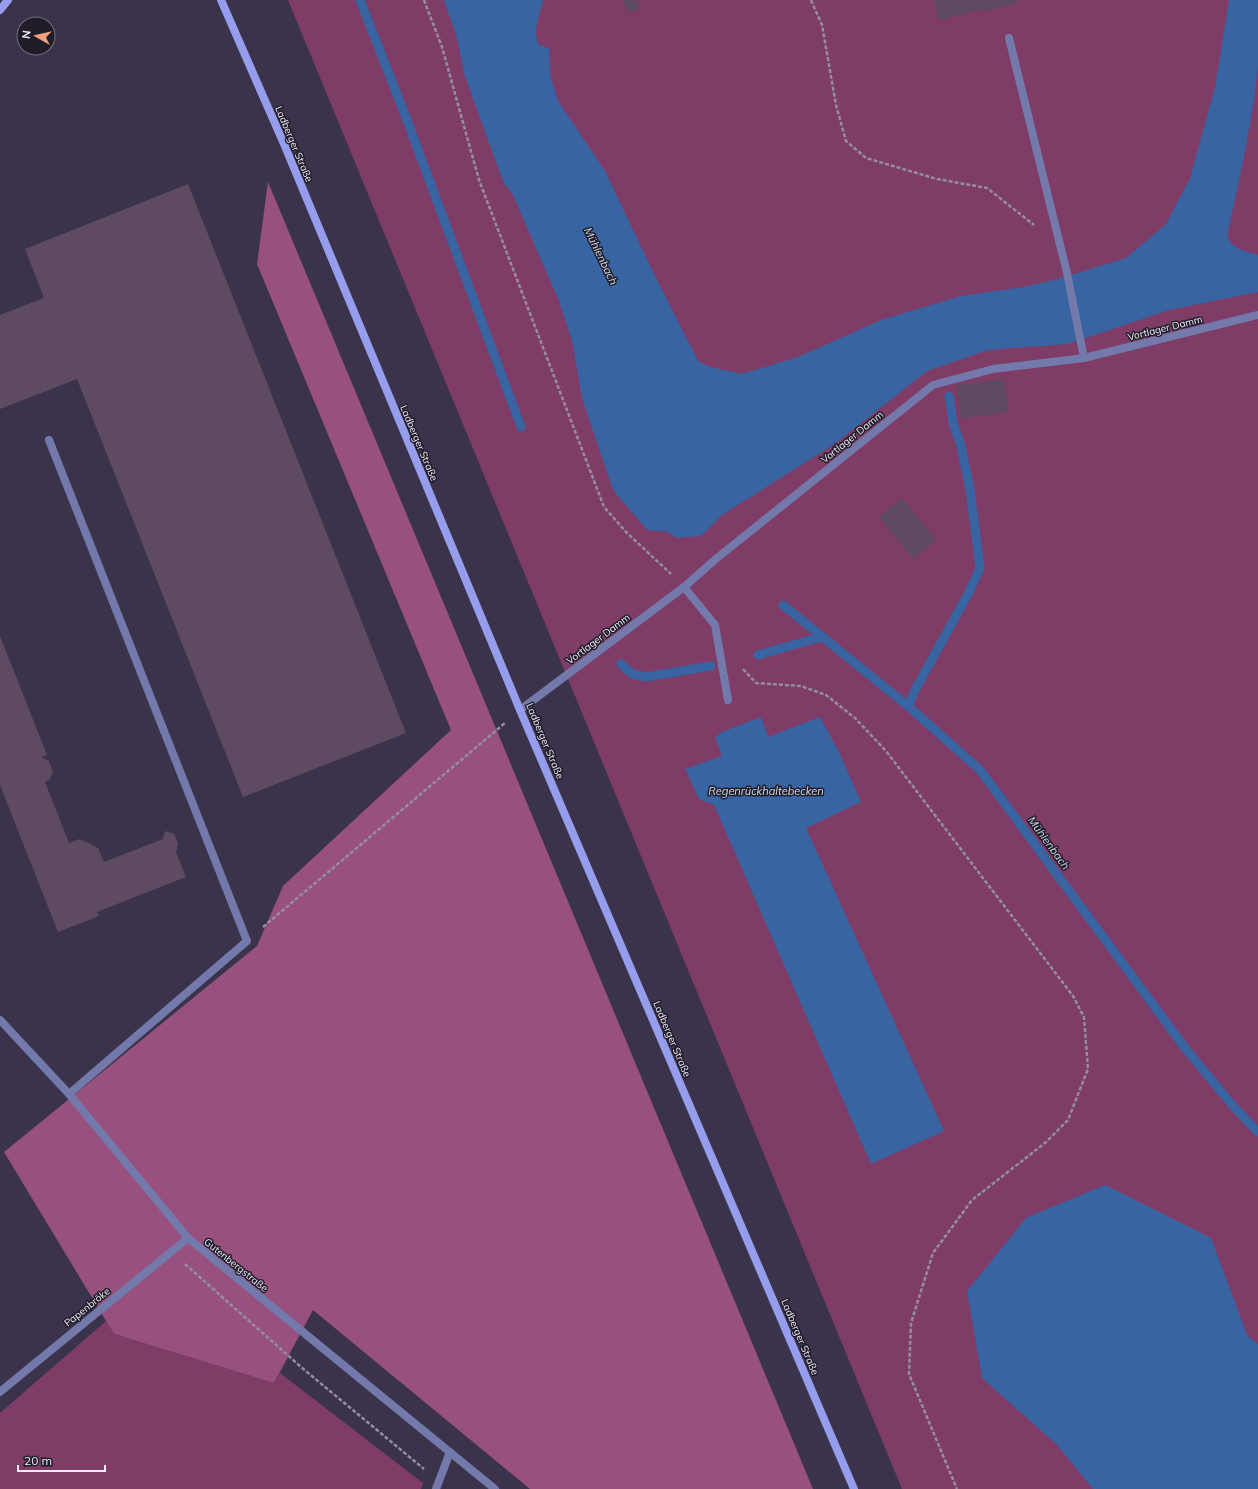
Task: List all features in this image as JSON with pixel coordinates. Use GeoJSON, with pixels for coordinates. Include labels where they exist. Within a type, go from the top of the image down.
{"type":"FeatureCollection","features":[{"type":"Feature","properties":{"kind":"main road"},"geometry":{"type":"LineString","coordinates":[[0,10],[8,0]]}},
{"type":"Feature","properties":{"kind":"main road","name":"Ladberger Straße"},"geometry":{"type":"LineString","coordinates":[[221,0],[284,144],[520,710],[854,1489]]}},
{"type":"Feature","properties":{"kind":"street"},"geometry":{"type":"LineString","coordinates":[[1009,38],[1067,273],[1084,358]]}},
{"type":"Feature","properties":{"kind":"street","name":"Vortlager Damm"},"geometry":{"type":"LineString","coordinates":[[520,710],[684,587],[717,558],[933,385],[993,369],[1084,358],[1258,315]]}},
{"type":"Feature","properties":{"kind":"street"},"geometry":{"type":"LineString","coordinates":[[49,440],[247,941],[69,1094]]}},
{"type":"Feature","properties":{"kind":"street"},"geometry":{"type":"LineString","coordinates":[[684,587],[715,625],[728,700]]}},
{"type":"Feature","properties":{"kind":"street","name":"Gutenbergstraße"},"geometry":{"type":"LineString","coordinates":[[0,1020],[69,1094],[188,1238],[495,1489]]}},
{"type":"Feature","properties":{"kind":"street","name":"Papenbröke"},"geometry":{"type":"LineString","coordinates":[[0,1392],[188,1238]]}},
{"type":"Feature","properties":{"kind":"street"},"geometry":{"type":"LineString","coordinates":[[437,1485],[450,1452]]}},
{"type":"Feature","properties":{"kind":"path"},"geometry":{"type":"LineString","coordinates":[[424,0],[442,47],[479,180],[604,507],[627,533],[684,587]]}},
{"type":"Feature","properties":{"kind":"path"},"geometry":{"type":"LineString","coordinates":[[811,0],[822,25],[836,105],[846,141],[866,158],[937,178],[987,188],[1027,218],[1061,249]]}},
{"type":"Feature","properties":{"kind":"path"},"geometry":{"type":"LineString","coordinates":[[740,664],[756,682],[801,686],[826,694],[855,718],[886,751],[1072,996],[1084,1018],[1088,1069],[1068,1120],[1045,1143],[972,1200],[932,1253],[911,1323],[909,1374],[957,1489]]}},
{"type":"Feature","properties":{"kind":"path"},"geometry":{"type":"LineString","coordinates":[[247,941],[520,710]]}},
{"type":"Feature","properties":{"kind":"path"},"geometry":{"type":"LineString","coordinates":[[171,1252],[437,1485]]}},
{"type":"Feature","properties":{"kind":"shaded area"},"geometry":{"type":"Polygon","coordinates":[[[288,0],[1258,0],[1258,1489],[902,1489],[288,0]]]}},
{"type":"Feature","properties":{"kind":"shaded area"},"geometry":{"type":"Polygon","coordinates":[[[268,182],[813,1489],[530,1489],[313,1310],[274,1383],[114,1334],[4,1152],[257,946],[283,886],[451,730],[257,264],[268,182]]]}},
{"type":"Feature","properties":{"kind":"shaded area"},"geometry":{"type":"Polygon","coordinates":[[[106,1321],[114,1334],[274,1383],[280,1373],[423,1483],[421,1489],[0,1489],[0,1413],[106,1321]]]}},
{"type":"Feature","properties":{"kind":"water"},"geometry":{"type":"Polygon","coordinates":[[[444,0],[543,0],[537,22],[536,34],[539,45],[549,48],[550,74],[558,101],[605,171],[653,272],[698,361],[710,367],[742,374],[798,357],[881,320],[961,296],[1024,287],[1058,279],[1126,258],[1166,224],[1190,178],[1215,87],[1229,0],[1258,0],[1258,67],[1245,152],[1227,236],[1236,247],[1258,255],[1258,292],[1169,310],[1068,344],[988,350],[927,371],[836,443],[722,515],[701,536],[677,538],[667,532],[647,530],[613,490],[582,398],[572,341],[559,301],[512,193],[504,184],[464,74],[457,38],[444,0]]]}},
{"type":"Feature","properties":{"kind":"water","name":"Regenrückhaltebecken"},"geometry":{"type":"Polygon","coordinates":[[[761,717],[768,737],[820,717],[839,752],[861,802],[806,828],[944,1131],[871,1164],[714,805],[699,799],[685,769],[722,756],[715,737],[722,732],[761,717]]]}},
{"type":"Feature","properties":{"kind":"water"},"geometry":{"type":"Polygon","coordinates":[[[1105,1185],[1211,1238],[1247,1335],[1258,1344],[1258,1489],[1093,1489],[1057,1445],[982,1378],[967,1291],[1026,1218],[1105,1185]]]}},
{"type":"Feature","properties":{"kind":"building"},"geometry":{"type":"Polygon","coordinates":[[[623,0],[637,0],[640,9],[627,13],[623,0]]]}},
{"type":"Feature","properties":{"kind":"building"},"geometry":{"type":"Polygon","coordinates":[[[934,0],[1018,0],[1019,2],[984,12],[983,9],[939,20],[934,0]]]}},
{"type":"Feature","properties":{"kind":"building"},"geometry":{"type":"Polygon","coordinates":[[[188,184],[406,733],[243,797],[77,379],[0,409],[0,315],[44,298],[25,249],[188,184]]]}},
{"type":"Feature","properties":{"kind":"building"},"geometry":{"type":"Polygon","coordinates":[[[1004,379],[1009,412],[961,419],[956,385],[1004,379]]]}},
{"type":"Feature","properties":{"kind":"building"},"geometry":{"type":"Polygon","coordinates":[[[902,498],[936,540],[913,559],[879,517],[902,498]]]}},
{"type":"Feature","properties":{"kind":"building"},"geometry":{"type":"Polygon","coordinates":[[[0,636],[47,755],[41,757],[49,761],[53,773],[49,780],[45,782],[69,843],[80,839],[98,848],[104,862],[163,839],[165,831],[174,834],[178,844],[176,852],[186,877],[97,912],[99,916],[58,932],[0,785],[0,636]]]}},
{"type":"Feature","properties":{"kind":"waterway"},"geometry":{"type":"LineString","coordinates":[[360,0],[405,115],[521,427]]}},
{"type":"Feature","properties":{"kind":"waterway"},"geometry":{"type":"LineString","coordinates":[[908,706],[915,690],[969,592],[980,568],[970,490],[961,446],[953,423],[949,396]]}},
{"type":"Feature","properties":{"kind":"waterway","name":"Mühlenbach"},"geometry":{"type":"LineString","coordinates":[[783,605],[908,706],[980,770],[1185,1048],[1233,1106],[1258,1132]]}},
{"type":"Feature","properties":{"kind":"waterway"},"geometry":{"type":"LineString","coordinates":[[758,655],[821,637]]}},
{"type":"Feature","properties":{"kind":"waterway"},"geometry":{"type":"LineString","coordinates":[[621,664],[632,674],[646,677],[711,666]]}}]}
